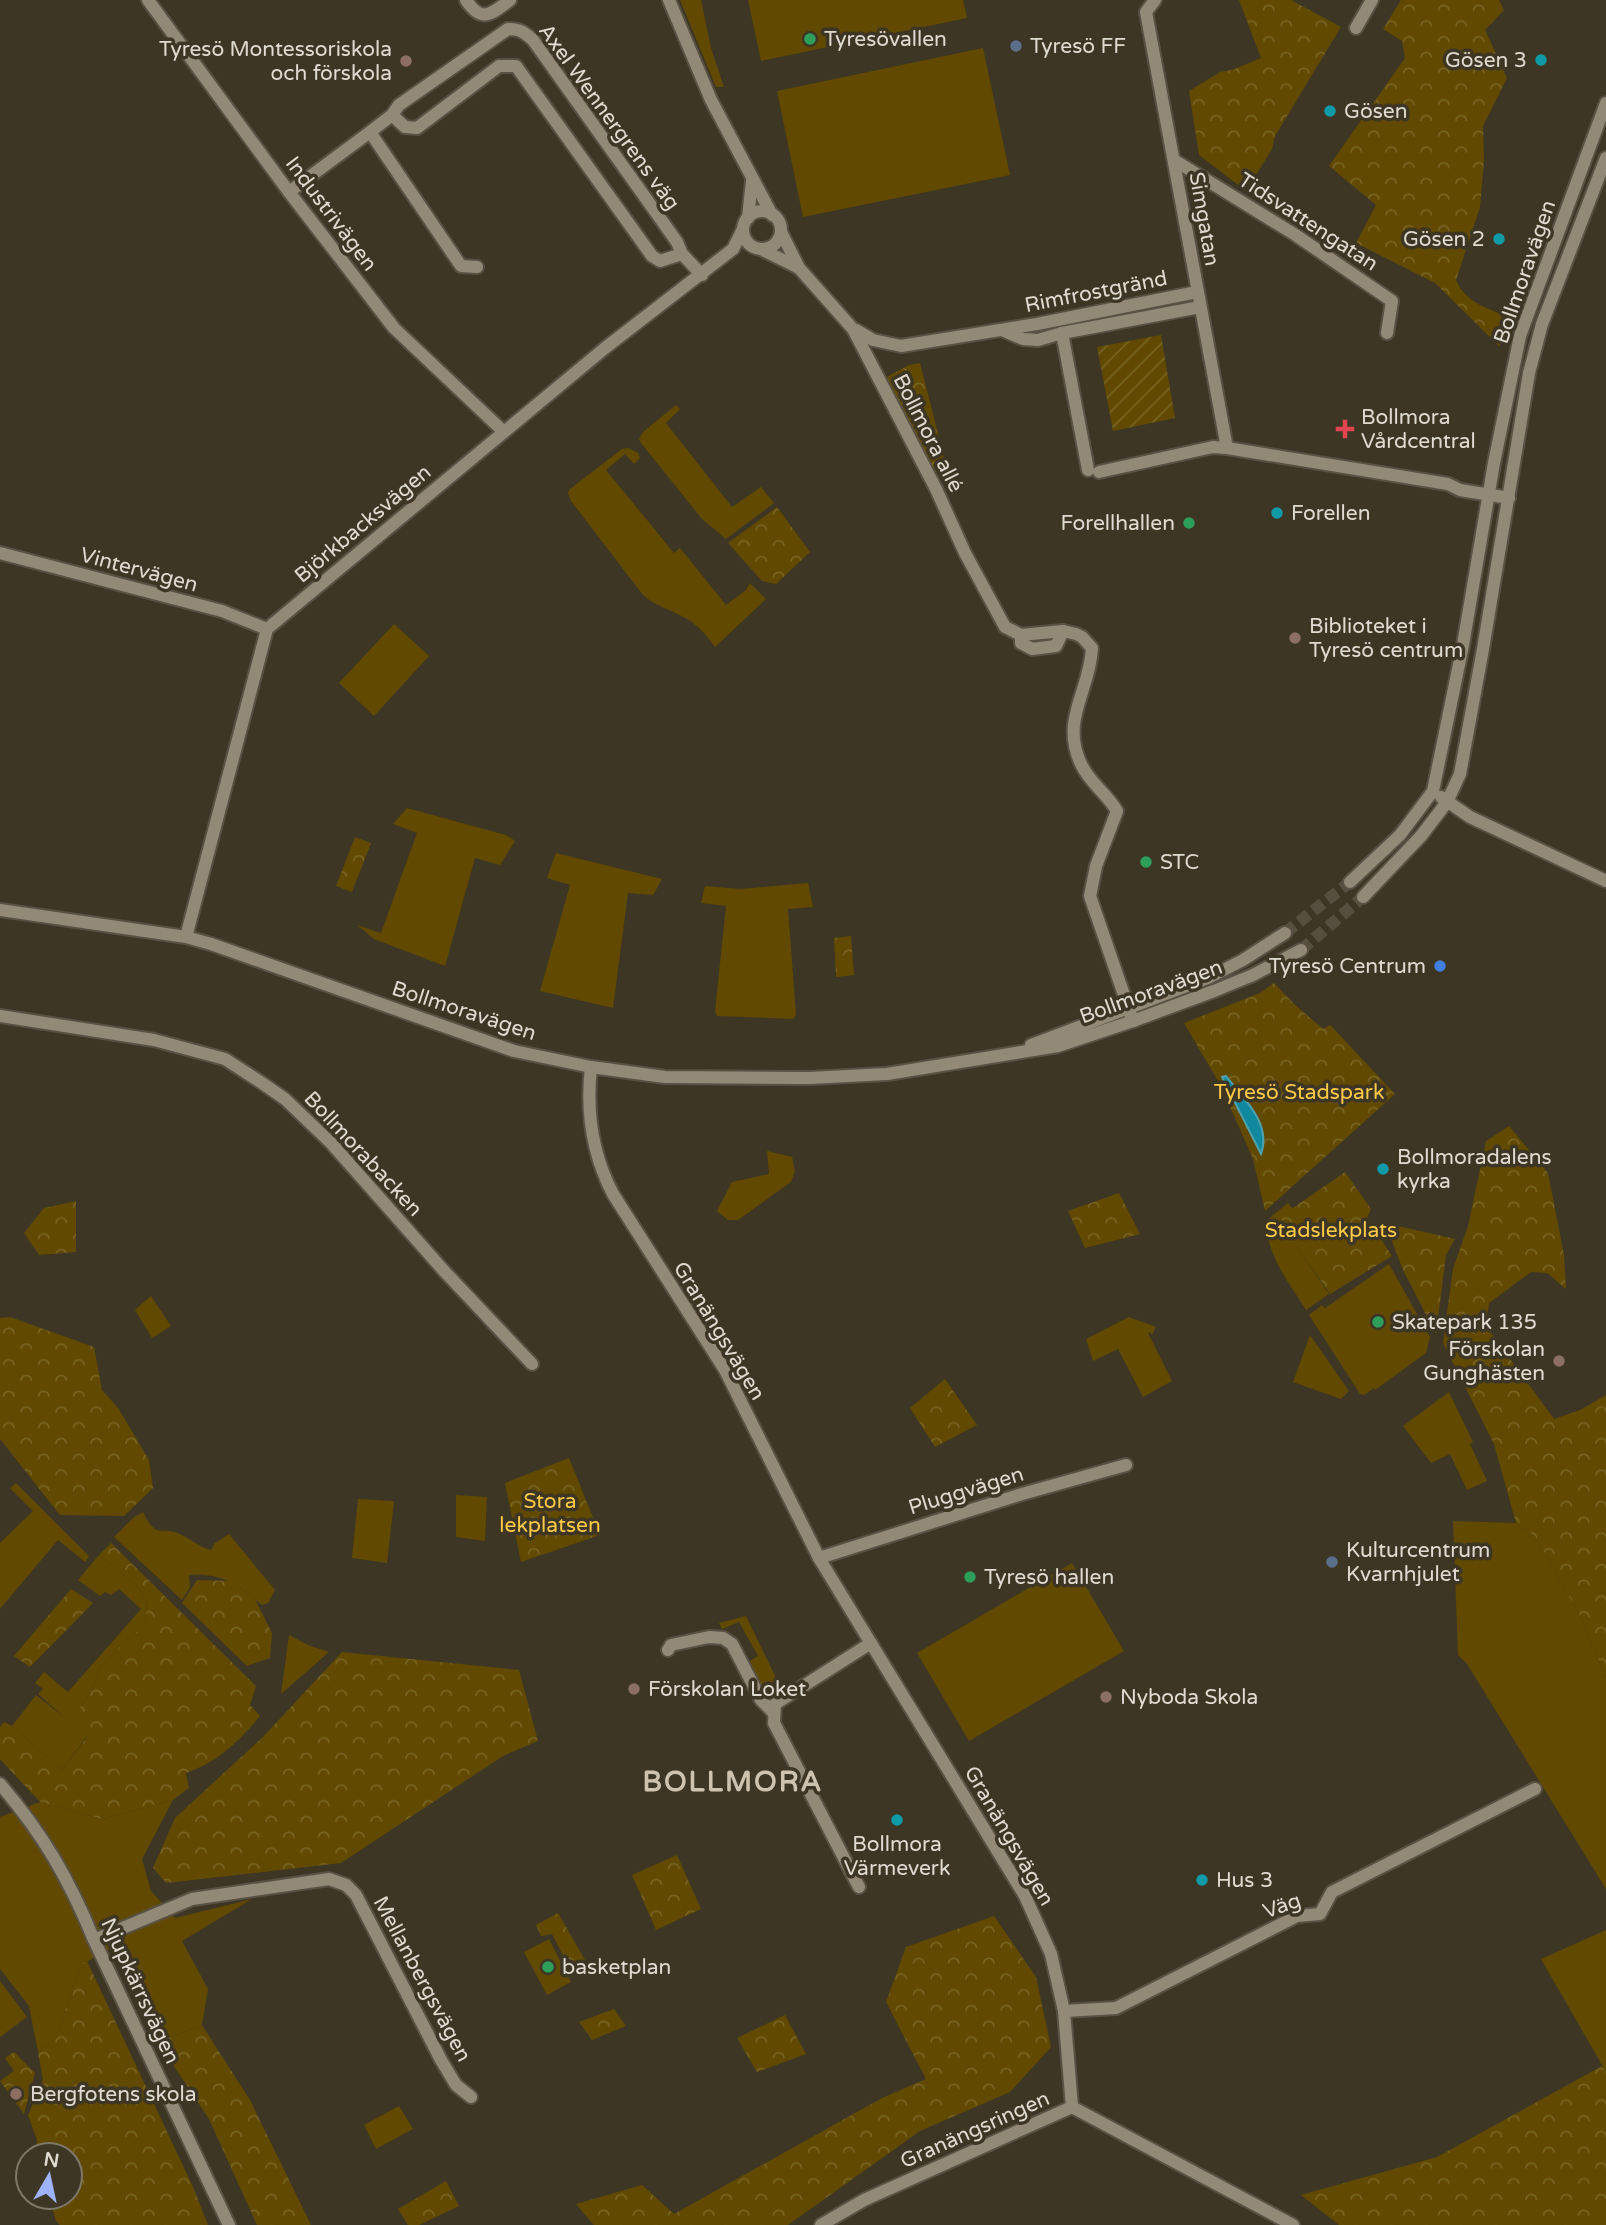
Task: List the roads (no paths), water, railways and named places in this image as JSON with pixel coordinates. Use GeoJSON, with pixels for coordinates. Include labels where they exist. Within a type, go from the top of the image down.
{"type":"FeatureCollection","features":[{"type":"Feature","properties":{"kind":"street","name":"Industrivägen"},"geometry":{"type":"LineString","coordinates":[[148,0],[289,192],[394,328],[504,432]]}},
{"type":"Feature","properties":{"kind":"street"},"geometry":{"type":"LineString","coordinates":[[466,0],[482,15],[490,14],[510,0]]}},
{"type":"Feature","properties":{"kind":"street","name":"Bollmora allé"},"geometry":{"type":"LineString","coordinates":[[669,0],[711,100],[752,180],[772,215],[779,222],[781,232],[799,268],[853,328],[936,489],[965,553],[1005,626],[1021,635],[1063,631],[1082,637],[1092,648],[1073,722],[1074,745],[1081,765],[1093,782],[1109,797],[1117,811],[1096,866],[1090,896],[1131,1015]]}},
{"type":"Feature","properties":{"kind":"street","name":"Simgatan"},"geometry":{"type":"LineString","coordinates":[[1156,0],[1146,12],[1227,448]]}},
{"type":"Feature","properties":{"kind":"street"},"geometry":{"type":"LineString","coordinates":[[1356,27],[1372,0]]}},
{"type":"Feature","properties":{"kind":"street","name":"Axel Wennergrens väg"},"geometry":{"type":"LineString","coordinates":[[289,192],[392,115],[399,105],[508,29],[524,31],[677,242],[682,254],[702,275]]}},
{"type":"Feature","properties":{"kind":"street"},"geometry":{"type":"LineString","coordinates":[[392,115],[405,127],[417,128],[499,66],[516,66],[652,256],[660,261],[682,254]]}},
{"type":"Feature","properties":{"kind":"street","name":"Bollmoravägen"},"geometry":{"type":"LineString","coordinates":[[1350,882],[1400,835],[1433,791],[1520,336],[1605,110]]}},
{"type":"Feature","properties":{"kind":"street"},"geometry":{"type":"LineString","coordinates":[[370,132],[461,266],[477,267]]}},
{"type":"Feature","properties":{"kind":"street","name":"Bollmoravägen"},"geometry":{"type":"LineString","coordinates":[[1363,897],[1421,836],[1447,802],[1460,774],[1529,373],[1542,324],[1606,158]]}},
{"type":"Feature","properties":{"kind":"street","name":"Tidsvattengatan"},"geometry":{"type":"LineString","coordinates":[[1174,160],[1294,233],[1392,301],[1387,332]]}},
{"type":"Feature","properties":{"kind":"street"},"geometry":{"type":"LineString","coordinates":[[752,180],[746,240],[756,247],[776,243],[781,232]]}},
{"type":"Feature","properties":{"kind":"street"},"geometry":{"type":"LineString","coordinates":[[746,224],[762,212],[772,215]]}},
{"type":"Feature","properties":{"kind":"street","name":"Björkbacksvägen"},"geometry":{"type":"LineString","coordinates":[[267,629],[605,348],[733,249],[746,224]]}},
{"type":"Feature","properties":{"kind":"street","name":"Bollmora allé"},"geometry":{"type":"LineString","coordinates":[[756,247],[799,268]]}},
{"type":"Feature","properties":{"kind":"street","name":"Björkbacksvägen"},"geometry":{"type":"LineString","coordinates":[[733,249],[756,247]]}},
{"type":"Feature","properties":{"kind":"street","name":"Rimfrostgränd"},"geometry":{"type":"LineString","coordinates":[[853,328],[873,340],[901,346],[1002,330],[1197,292]]}},
{"type":"Feature","properties":{"kind":"street","name":"Rimfrostgränd"},"geometry":{"type":"LineString","coordinates":[[1002,330],[1023,339],[1038,340],[1200,307]]}},
{"type":"Feature","properties":{"kind":"street"},"geometry":{"type":"LineString","coordinates":[[1062,333],[1093,471],[1213,447],[1448,484],[1460,490],[1509,498]]}},
{"type":"Feature","properties":{"kind":"street","name":"Vintervägen"},"geometry":{"type":"LineString","coordinates":[[0,553],[222,611],[267,629]]}},
{"type":"Feature","properties":{"kind":"street"},"geometry":{"type":"LineString","coordinates":[[186,937],[267,629]]}},
{"type":"Feature","properties":{"kind":"street"},"geometry":{"type":"LineString","coordinates":[[1433,791],[1447,802],[1504,834],[1606,881]]}},
{"type":"Feature","properties":{"kind":"street","name":"Bollmoravägen"},"geometry":{"type":"LineString","coordinates":[[0,910],[186,937],[514,1051],[591,1067],[665,1077],[810,1078],[887,1074],[1008,1055],[1052,1036],[1131,1015],[1253,975],[1301,950]]}},
{"type":"Feature","properties":{"kind":"street","name":"Bollmoravägen"},"geometry":{"type":"LineString","coordinates":[[1131,1015],[1243,960],[1285,933]]}},
{"type":"Feature","properties":{"kind":"street","name":"Bollmorabacken"},"geometry":{"type":"LineString","coordinates":[[0,1016],[154,1040],[225,1059],[262,1083],[285,1099],[331,1143],[445,1272],[532,1364]]}},
{"type":"Feature","properties":{"kind":"street","name":"Granängsvägen"},"geometry":{"type":"LineString","coordinates":[[591,1067],[588,1093],[592,1135],[604,1178],[655,1263],[726,1370],[820,1558],[1025,1896],[1051,1954],[1064,2011],[1072,2107]]}},
{"type":"Feature","properties":{"kind":"street","name":"Pluggvägen"},"geometry":{"type":"LineString","coordinates":[[820,1558],[1022,1493],[1126,1465]]}},
{"type":"Feature","properties":{"kind":"street"},"geometry":{"type":"LineString","coordinates":[[668,1650],[671,1645],[684,1642],[709,1637],[723,1638],[732,1644],[761,1700],[774,1713]]}},
{"type":"Feature","properties":{"kind":"street"},"geometry":{"type":"LineString","coordinates":[[859,1888],[774,1723],[774,1713],[775,1704],[871,1643]]}},
{"type":"Feature","properties":{"kind":"street","name":"Njupkärrsvägen"},"geometry":{"type":"LineString","coordinates":[[0,1784],[49,1847],[76,1896],[94,1940],[229,2225]]}},
{"type":"Feature","properties":{"kind":"street","name":"Väg"},"geometry":{"type":"LineString","coordinates":[[1064,2011],[1116,2008],[1297,1916],[1320,1914],[1332,1892],[1535,1789]]}},
{"type":"Feature","properties":{"kind":"street","name":"Mellanbergsvägen"},"geometry":{"type":"LineString","coordinates":[[94,1940],[192,1899],[329,1879],[346,1885],[356,1895],[441,2060],[456,2085],[471,2097]]}},
{"type":"Feature","properties":{"kind":"street","name":"Granängsringen"},"geometry":{"type":"LineString","coordinates":[[821,2225],[864,2200],[1072,2107],[1293,2225]]}},
{"type":"Feature","properties":{"kind":"water"},"geometry":{"type":"Polygon","coordinates":[[[1226,1076],[1259,1121],[1263,1132],[1261,1154],[1222,1077],[1226,1076]]]}},
{"type":"Feature","properties":{"kind":"tunnel"},"geometry":{"type":"LineString","coordinates":[[1285,933],[1350,882]]}},
{"type":"Feature","properties":{"kind":"tunnel"},"geometry":{"type":"LineString","coordinates":[[1301,950],[1363,897]]}},
{"type":"Feature","properties":{"kind":"place","name":"Tyresövallen"},"geometry":{"type":"Point","coordinates":[810,39]}},
{"type":"Feature","properties":{"kind":"place","name":"Tyresö FF"},"geometry":{"type":"Point","coordinates":[1016,46]}},
{"type":"Feature","properties":{"kind":"place","name":"Gösen 3"},"geometry":{"type":"Point","coordinates":[1541,60]}},
{"type":"Feature","properties":{"kind":"place","name":"Tyresö Montessoriskola och förskola"},"geometry":{"type":"Point","coordinates":[406,61]}},
{"type":"Feature","properties":{"kind":"place","name":"Gösen"},"geometry":{"type":"Point","coordinates":[1330,111]}},
{"type":"Feature","properties":{"kind":"place","name":"Gösen 2"},"geometry":{"type":"Point","coordinates":[1499,239]}},
{"type":"Feature","properties":{"kind":"place","name":"Bollmora Vårdcentral"},"geometry":{"type":"Point","coordinates":[1345,429]}},
{"type":"Feature","properties":{"kind":"place","name":"Forellen"},"geometry":{"type":"Point","coordinates":[1277,513]}},
{"type":"Feature","properties":{"kind":"place","name":"Forellhallen"},"geometry":{"type":"Point","coordinates":[1189,523]}},
{"type":"Feature","properties":{"kind":"place","name":"Biblioteket i Tyresö centrum"},"geometry":{"type":"Point","coordinates":[1295,638]}},
{"type":"Feature","properties":{"kind":"place","name":"STC"},"geometry":{"type":"Point","coordinates":[1146,862]}},
{"type":"Feature","properties":{"kind":"place","name":"Tyresö Centrum"},"geometry":{"type":"Point","coordinates":[1440,966]}},
{"type":"Feature","properties":{"kind":"place","name":"Bollmoradalens kyrka"},"geometry":{"type":"Point","coordinates":[1383,1169]}},
{"type":"Feature","properties":{"kind":"place","name":"Skatepark 135"},"geometry":{"type":"Point","coordinates":[1378,1322]}},
{"type":"Feature","properties":{"kind":"place","name":"Förskolan Gunghästen"},"geometry":{"type":"Point","coordinates":[1559,1361]}},
{"type":"Feature","properties":{"kind":"place","name":"Kulturcentrum Kvarnhjulet"},"geometry":{"type":"Point","coordinates":[1332,1562]}},
{"type":"Feature","properties":{"kind":"place","name":"Tyresö hallen"},"geometry":{"type":"Point","coordinates":[970,1577]}},
{"type":"Feature","properties":{"kind":"place","name":"Förskolan Loket"},"geometry":{"type":"Point","coordinates":[634,1689]}},
{"type":"Feature","properties":{"kind":"place","name":"Nyboda Skola"},"geometry":{"type":"Point","coordinates":[1106,1697]}},
{"type":"Feature","properties":{"kind":"place","name":"Bollmora Värmeverk"},"geometry":{"type":"Point","coordinates":[897,1820]}},
{"type":"Feature","properties":{"kind":"place","name":"Hus 3"},"geometry":{"type":"Point","coordinates":[1202,1880]}},
{"type":"Feature","properties":{"kind":"place","name":"basketplan"},"geometry":{"type":"Point","coordinates":[548,1967]}},
{"type":"Feature","properties":{"kind":"place","name":"Bergfotens skola"},"geometry":{"type":"Point","coordinates":[16,2094]}},
{"type":"Feature","properties":{"kind":"district","name":"BOLLMORA"},"geometry":{"type":"Point","coordinates":[733,1782]}},
{"type":"Feature","properties":{"kind":"park label","name":"Tyresö Stadspark"},"geometry":{"type":"Point","coordinates":[1299,1092]}},
{"type":"Feature","properties":{"kind":"park label","name":"Stadslekplats"},"geometry":{"type":"Point","coordinates":[1331,1230]}},
{"type":"Feature","properties":{"kind":"park label","name":"Stora lekplatsen"},"geometry":{"type":"Point","coordinates":[550,1513]}}]}
